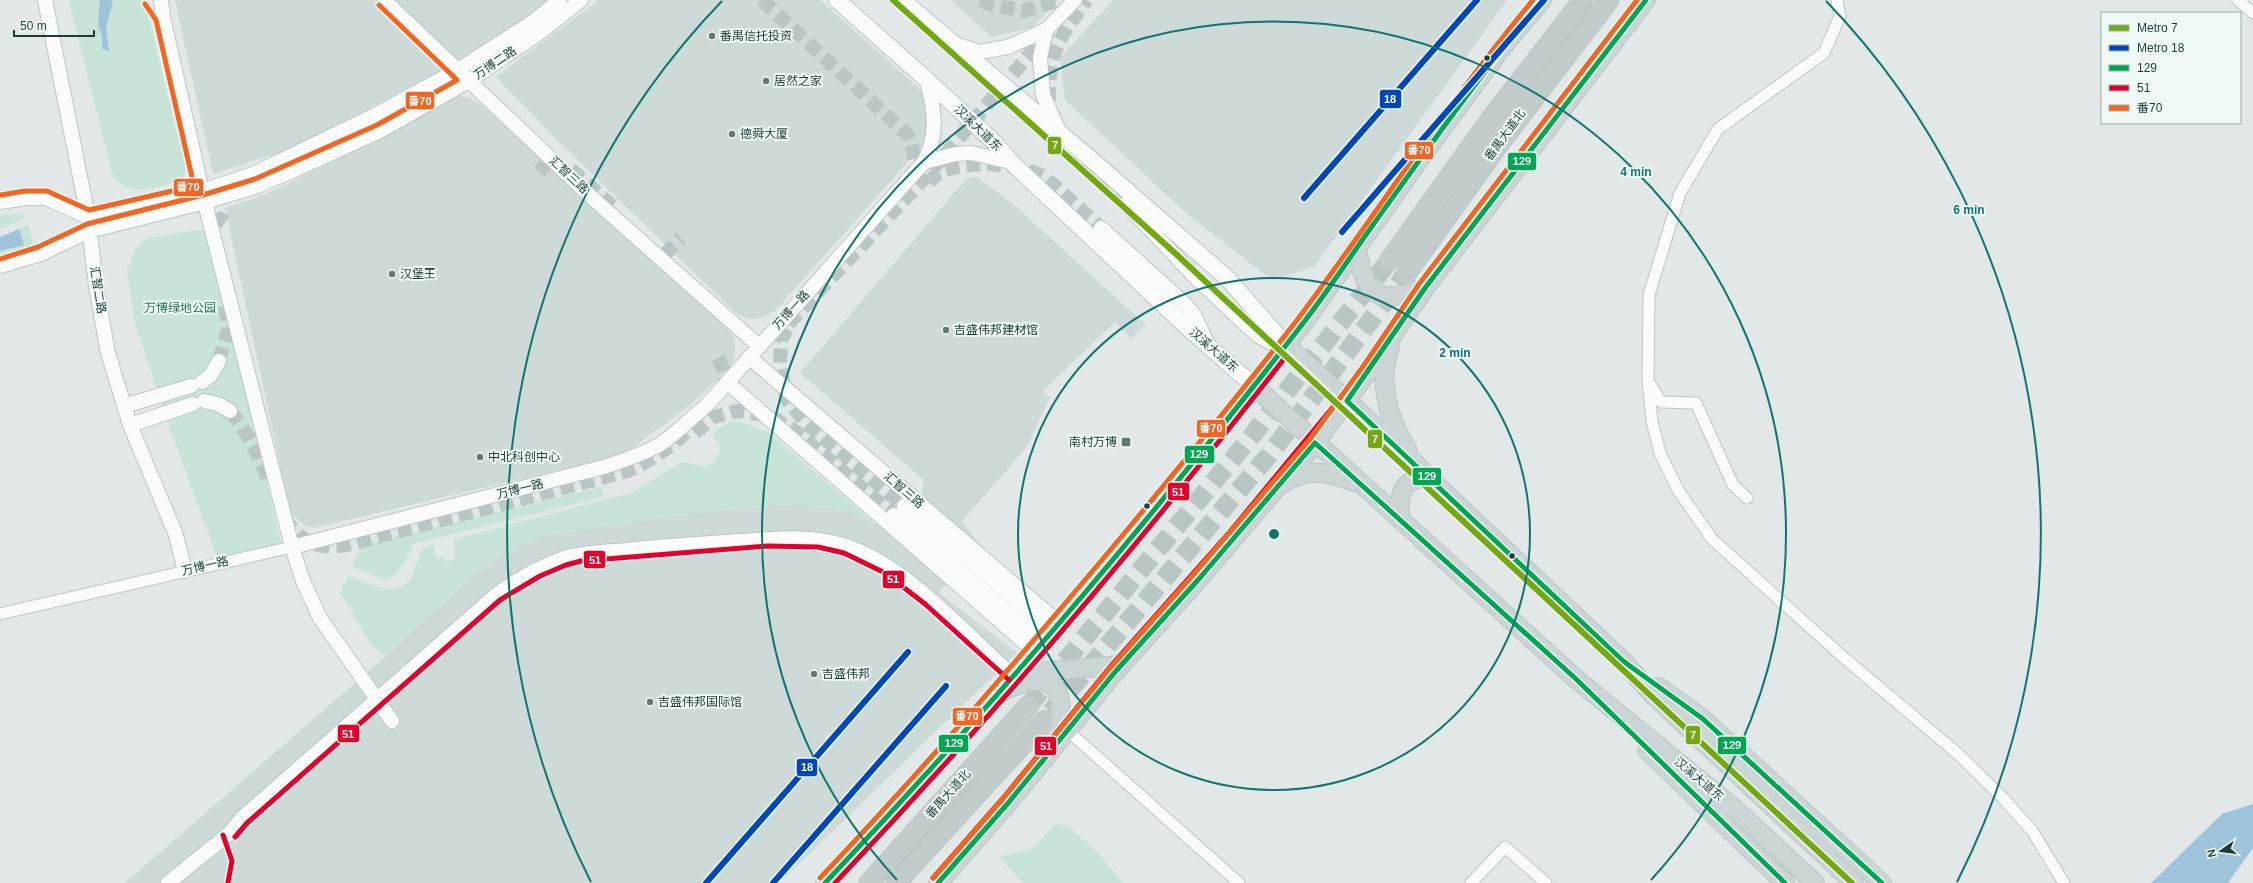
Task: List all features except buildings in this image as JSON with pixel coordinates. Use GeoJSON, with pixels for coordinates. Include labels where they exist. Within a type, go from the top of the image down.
{"type":"FeatureCollection","features":[{"type":"Feature","properties":{"kind":"highway","name":"番禺大道北"},"geometry":{"type":"LineString","coordinates":[[1389,261],[1490,120],[1583,0]]}},
{"type":"Feature","properties":{"kind":"highway","name":"番禺大道北"},"geometry":{"type":"LineString","coordinates":[[1406,274],[1502,140],[1609,0]]}},
{"type":"Feature","properties":{"kind":"highway","name":"番禺大道北"},"geometry":{"type":"LineString","coordinates":[[869,883],[1028,706]]}},
{"type":"Feature","properties":{"kind":"highway","name":"番禺大道北"},"geometry":{"type":"LineString","coordinates":[[896,883],[1046,720]]}},
{"type":"Feature","properties":{"kind":"main road","name":"汉溪大道东"},"geometry":{"type":"LineString","coordinates":[[836,0],[927,80],[995,143],[1011,162],[1315,443],[1400,518],[1576,679],[1735,809],[1814,883]]}},
{"type":"Feature","properties":{"kind":"main road"},"geometry":{"type":"LineString","coordinates":[[902,0],[1060,133],[1227,278],[1286,345],[1416,464],[1428,478],[1623,661],[1655,697],[1854,883]]}},
{"type":"Feature","properties":{"kind":"main road"},"geometry":{"type":"LineString","coordinates":[[825,883],[916,787],[1047,636],[1254,386],[1358,248],[1500,50],[1542,0]]}},
{"type":"Feature","properties":{"kind":"main road"},"geometry":{"type":"LineString","coordinates":[[938,883],[1121,665],[1198,580],[1315,443],[1347,401],[1424,288],[1646,0]]}},
{"type":"Feature","properties":{"kind":"main road"},"geometry":{"type":"LineString","coordinates":[[1358,248],[1362,273],[1372,291],[1385,298],[1402,296],[1424,288]]}},
{"type":"Feature","properties":{"kind":"main road"},"geometry":{"type":"LineString","coordinates":[[1395,332],[1384,368],[1384,393],[1401,440],[1416,464]]}},
{"type":"Feature","properties":{"kind":"main road"},"geometry":{"type":"LineString","coordinates":[[1275,489],[1303,473],[1316,472],[1338,476],[1363,485]]}},
{"type":"Feature","properties":{"kind":"main road"},"geometry":{"type":"LineString","coordinates":[[1400,518],[1399,501],[1409,482],[1416,477],[1428,478]]}},
{"type":"Feature","properties":{"kind":"main road"},"geometry":{"type":"LineString","coordinates":[[1623,661],[1703,719],[1882,883]]}},
{"type":"Feature","properties":{"kind":"main road"},"geometry":{"type":"LineString","coordinates":[[1013,674],[1121,665]]}},
{"type":"Feature","properties":{"kind":"main road"},"geometry":{"type":"LineString","coordinates":[[1576,679],[1785,883]]}},
{"type":"Feature","properties":{"kind":"main road"},"geometry":{"type":"LineString","coordinates":[[996,694],[1036,680],[1051,686],[1060,696],[1061,711],[1053,747]]}},
{"type":"Feature","properties":{"kind":"street","name":"汇智二路"},"geometry":{"type":"LineString","coordinates":[[45,0],[88,224],[108,353],[130,425],[176,535],[185,571]]}},
{"type":"Feature","properties":{"kind":"street"},"geometry":{"type":"LineString","coordinates":[[152,0],[162,17]]}},
{"type":"Feature","properties":{"kind":"street"},"geometry":{"type":"LineString","coordinates":[[160,0],[162,17],[203,196],[292,547],[303,581],[320,618],[392,721]]}},
{"type":"Feature","properties":{"kind":"street","name":"汇智三路"},"geometry":{"type":"LineString","coordinates":[[384,0],[590,194],[759,346]]}},
{"type":"Feature","properties":{"kind":"street","name":"万博二路"},"geometry":{"type":"LineString","coordinates":[[203,196],[376,116],[458,70],[534,21],[560,0]]}},
{"type":"Feature","properties":{"kind":"street","name":"万博二路"},"geometry":{"type":"LineString","coordinates":[[0,266],[41,254],[88,224],[203,196],[257,186],[297,169],[380,131],[470,80],[542,31],[581,0]]}},
{"type":"Feature","properties":{"kind":"street"},"geometry":{"type":"LineString","coordinates":[[953,44],[980,52],[1008,47],[1046,30],[1075,0]]}},
{"type":"Feature","properties":{"kind":"street"},"geometry":{"type":"LineString","coordinates":[[1837,0],[1840,16],[1824,53],[1718,129],[1680,193],[1649,295],[1648,380],[1652,421],[1660,453],[1678,490],[1712,539],[1843,657],[1957,753],[2003,798],[2033,832],[2064,883]]}},
{"type":"Feature","properties":{"kind":"street"},"geometry":{"type":"LineString","coordinates":[[2238,0],[2253,13]]}},
{"type":"Feature","properties":{"kind":"street"},"geometry":{"type":"LineString","coordinates":[[1046,30],[1040,58],[1043,94],[1060,133]]}},
{"type":"Feature","properties":{"kind":"street"},"geometry":{"type":"LineString","coordinates":[[924,162],[931,148],[934,108],[927,80]]}},
{"type":"Feature","properties":{"kind":"street"},"geometry":{"type":"LineString","coordinates":[[924,162],[956,154],[971,153],[1011,162]]}},
{"type":"Feature","properties":{"kind":"street","name":"万博一路"},"geometry":{"type":"LineString","coordinates":[[0,614],[292,547],[568,477],[635,456],[658,445],[674,434],[707,405],[924,162]]}},
{"type":"Feature","properties":{"kind":"street"},"geometry":{"type":"LineString","coordinates":[[0,202],[26,198],[46,198],[88,224]]}},
{"type":"Feature","properties":{"kind":"street"},"geometry":{"type":"LineString","coordinates":[[1126,204],[1197,279],[1257,335],[1269,342],[1286,345]]}},
{"type":"Feature","properties":{"kind":"street"},"geometry":{"type":"LineString","coordinates":[[1101,228],[1186,305],[1194,315],[1210,346]]}},
{"type":"Feature","properties":{"kind":"street","name":"汇智三路"},"geometry":{"type":"LineString","coordinates":[[749,357],[1047,636]]}},
{"type":"Feature","properties":{"kind":"street"},"geometry":{"type":"LineString","coordinates":[[124,406],[196,384],[211,375],[219,361]]}},
{"type":"Feature","properties":{"kind":"street"},"geometry":{"type":"LineString","coordinates":[[1648,380],[1661,402],[1696,403],[1732,485],[1747,498]]}},
{"type":"Feature","properties":{"kind":"street"},"geometry":{"type":"LineString","coordinates":[[727,382],[1047,636]]}},
{"type":"Feature","properties":{"kind":"street"},"geometry":{"type":"LineString","coordinates":[[130,425],[199,403],[218,404],[230,411]]}},
{"type":"Feature","properties":{"kind":"street"},"geometry":{"type":"LineString","coordinates":[[899,510],[1047,636]]}},
{"type":"Feature","properties":{"kind":"street"},"geometry":{"type":"LineString","coordinates":[[168,883],[230,833],[242,818],[377,700],[433,648],[496,595],[530,573],[565,558],[659,546],[775,538],[811,538],[824,540],[847,546],[866,554],[918,590],[1003,667],[1013,674]]}},
{"type":"Feature","properties":{"kind":"street"},"geometry":{"type":"LineString","coordinates":[[1067,730],[1239,883]]}},
{"type":"Feature","properties":{"kind":"street"},"geometry":{"type":"LineString","coordinates":[[1471,883],[1505,847],[1546,883]]}},
{"type":"Feature","properties":{"kind":"shaded area"},"geometry":{"type":"Polygon","coordinates":[[[175,0],[557,0],[457,62],[294,148],[213,174],[175,0]]]}},
{"type":"Feature","properties":{"kind":"shaded area"},"geometry":{"type":"Polygon","coordinates":[[[599,0],[820,0],[923,92],[932,119],[923,145],[777,309],[763,318],[749,319],[737,314],[558,141],[496,77],[599,0]]]}},
{"type":"Feature","properties":{"kind":"shaded area"},"geometry":{"type":"Polygon","coordinates":[[[951,0],[1058,0],[1032,28],[991,37],[951,0]]]}},
{"type":"Feature","properties":{"kind":"shaded area"},"geometry":{"type":"Polygon","coordinates":[[[1113,0],[1507,0],[1314,267],[1272,280],[1187,214],[1065,100],[1060,58],[1113,0]]]}},
{"type":"Feature","properties":{"kind":"shaded area"},"geometry":{"type":"Polygon","coordinates":[[[456,97],[467,97],[480,104],[730,330],[735,341],[735,354],[732,365],[689,406],[623,455],[313,528],[302,524],[293,516],[289,507],[225,208],[261,196],[341,158],[456,97]]]}},
{"type":"Feature","properties":{"kind":"shaded area"},"geometry":{"type":"Polygon","coordinates":[[[977,177],[1013,204],[1146,325],[1131,339],[1115,322],[1043,391],[1050,398],[1026,448],[962,521],[978,542],[939,593],[1017,653],[779,883],[125,883],[386,656],[473,576],[518,546],[545,536],[584,529],[698,513],[783,505],[835,508],[873,522],[929,550],[920,506],[924,480],[800,373],[966,179],[977,177]]]}},
{"type":"Feature","properties":{"kind":"green space"},"geometry":{"type":"Polygon","coordinates":[[[69,0],[144,0],[186,169],[183,180],[154,188],[135,189],[127,187],[119,182],[112,174],[69,0]]]}},
{"type":"Feature","properties":{"kind":"green space"},"geometry":{"type":"Polygon","coordinates":[[[23,213],[24,219],[0,229],[0,215],[23,213]]]}},
{"type":"Feature","properties":{"kind":"green space"},"geometry":{"type":"Polygon","coordinates":[[[28,225],[34,246],[0,257],[0,251],[24,245],[19,229],[28,225]]]}},
{"type":"Feature","properties":{"kind":"green space","name":"万博绿地公园"},"geometry":{"type":"Polygon","coordinates":[[[195,230],[205,231],[211,236],[281,545],[218,560],[167,420],[134,319],[127,270],[137,247],[147,239],[195,230]]]}},
{"type":"Feature","properties":{"kind":"green space"},"geometry":{"type":"Polygon","coordinates":[[[737,421],[768,432],[873,522],[835,508],[783,505],[698,513],[545,536],[518,546],[473,576],[386,656],[372,646],[340,593],[348,576],[383,588],[392,589],[400,587],[407,583],[412,576],[423,548],[433,545],[437,559],[444,556],[446,562],[455,559],[454,539],[632,493],[682,462],[707,466],[714,461],[721,448],[712,433],[730,422],[737,421]]]}},
{"type":"Feature","properties":{"kind":"green space"},"geometry":{"type":"Polygon","coordinates":[[[601,487],[604,497],[413,544],[406,561],[400,570],[386,580],[352,567],[362,545],[601,487]]]}},
{"type":"Feature","properties":{"kind":"green space"},"geometry":{"type":"Polygon","coordinates":[[[1056,824],[1069,826],[1103,858],[1123,883],[1023,883],[999,857],[1033,848],[1056,824]]]}},
{"type":"Feature","properties":{"kind":"water"},"geometry":{"type":"Polygon","coordinates":[[[100,0],[113,0],[106,27],[109,52],[102,49],[102,37],[98,24],[100,0]]]}},
{"type":"Feature","properties":{"kind":"water"},"geometry":{"type":"Polygon","coordinates":[[[19,229],[24,245],[0,251],[0,237],[19,229]]]}},
{"type":"Feature","properties":{"kind":"water"},"geometry":{"type":"Polygon","coordinates":[[[2253,804],[2253,848],[2228,883],[2151,883],[2222,814],[2253,804]]]}},
{"type":"Feature","properties":{"kind":"tunnel"},"geometry":{"type":"LineString","coordinates":[[762,0],[908,135],[914,157],[915,169],[913,181]]}},
{"type":"Feature","properties":{"kind":"tunnel"},"geometry":{"type":"LineString","coordinates":[[981,0],[992,5],[1024,11],[1060,0]]}},
{"type":"Feature","properties":{"kind":"tunnel"},"geometry":{"type":"LineString","coordinates":[[1049,101],[1051,70],[1057,46],[1069,25],[1087,0]]}},
{"type":"Feature","properties":{"kind":"tunnel"},"geometry":{"type":"LineString","coordinates":[[774,339],[933,169],[1049,31]]}},
{"type":"Feature","properties":{"kind":"tunnel"},"geometry":{"type":"LineString","coordinates":[[1070,150],[1126,204]]}},
{"type":"Feature","properties":{"kind":"tunnel"},"geometry":{"type":"LineString","coordinates":[[539,172],[556,155]]}},
{"type":"Feature","properties":{"kind":"tunnel"},"geometry":{"type":"LineString","coordinates":[[929,182],[941,172],[952,168],[965,166],[980,164],[1010,166],[1024,169],[1047,179],[1101,228]]}},
{"type":"Feature","properties":{"kind":"tunnel"},"geometry":{"type":"LineString","coordinates":[[571,169],[612,206]]}},
{"type":"Feature","properties":{"kind":"tunnel"},"geometry":{"type":"LineString","coordinates":[[209,193],[217,217],[226,223]]}},
{"type":"Feature","properties":{"kind":"tunnel"},"geometry":{"type":"LineString","coordinates":[[664,255],[681,238]]}},
{"type":"Feature","properties":{"kind":"tunnel"},"geometry":{"type":"LineString","coordinates":[[1028,706],[1250,438],[1389,261]]}},
{"type":"Feature","properties":{"kind":"tunnel"},"geometry":{"type":"LineString","coordinates":[[1051,712],[1269,455],[1406,274]]}},
{"type":"Feature","properties":{"kind":"tunnel"},"geometry":{"type":"LineString","coordinates":[[219,361],[228,329],[225,302]]}},
{"type":"Feature","properties":{"kind":"tunnel"},"geometry":{"type":"LineString","coordinates":[[787,329],[781,340],[780,365],[787,400],[805,422],[904,506]]}},
{"type":"Feature","properties":{"kind":"tunnel"},"geometry":{"type":"LineString","coordinates":[[718,358],[725,380],[721,393]]}},
{"type":"Feature","properties":{"kind":"tunnel"},"geometry":{"type":"LineString","coordinates":[[230,411],[243,428],[258,455],[270,484]]}},
{"type":"Feature","properties":{"kind":"tunnel"},"geometry":{"type":"LineString","coordinates":[[695,433],[714,417],[737,411],[770,416],[795,431],[894,515]]}},
{"type":"Feature","properties":{"kind":"tunnel"},"geometry":{"type":"LineString","coordinates":[[284,518],[297,533],[310,542],[326,546],[346,545],[628,471],[667,448],[700,419]]}},
{"type":"Feature","properties":{"kind":"metro line","name":"7"},"geometry":{"type":"LineString","coordinates":[[893,0],[1176,254],[1852,883]]}},
{"type":"Feature","properties":{"kind":"metro line","name":"18"},"geometry":{"type":"LineString","coordinates":[[1304,198],[1477,0]]}},
{"type":"Feature","properties":{"kind":"metro line","name":"18"},"geometry":{"type":"LineString","coordinates":[[1342,232],[1544,0]]}},
{"type":"Feature","properties":{"kind":"metro line","name":"18"},"geometry":{"type":"LineString","coordinates":[[706,883],[908,652]]}},
{"type":"Feature","properties":{"kind":"metro line","name":"18"},"geometry":{"type":"LineString","coordinates":[[773,883],[946,686]]}},
{"type":"Feature","properties":{"kind":"transit line","name":"番70"},"geometry":{"type":"LineString","coordinates":[[820,878],[940,748],[1056,614],[1217,421],[1300,316],[1443,116],[1533,0]]}},
{"type":"Feature","properties":{"kind":"transit line","name":"129"},"geometry":{"type":"LineString","coordinates":[[825,883],[950,748],[1072,608],[1190,466],[1304,322],[1454,113],[1542,0]]}},
{"type":"Feature","properties":{"kind":"transit line","name":"番70"},"geometry":{"type":"LineString","coordinates":[[933,878],[1004,797],[1110,668],[1193,575],[1310,439],[1364,365],[1419,284],[1637,0]]}},
{"type":"Feature","properties":{"kind":"transit line","name":"129"},"geometry":{"type":"LineString","coordinates":[[1646,0],[1425,288],[1347,401],[1623,661],[1703,719],[1882,883]]}},
{"type":"Feature","properties":{"kind":"transit line","name":"番70"},"geometry":{"type":"LineString","coordinates":[[0,195],[25,191],[47,191],[89,210],[194,186],[156,20],[145,4]]}},
{"type":"Feature","properties":{"kind":"transit line","name":"番70"},"geometry":{"type":"LineString","coordinates":[[0,259],[38,247],[87,224],[203,195],[255,179],[377,125],[457,80],[379,5]]}},
{"type":"Feature","properties":{"kind":"transit line","name":"51"},"geometry":{"type":"LineString","coordinates":[[835,883],[953,755],[1067,625],[1179,491],[1287,355],[1337,402],[1228,534],[1110,667],[1004,797],[933,878]]}},
{"type":"Feature","properties":{"kind":"transit line","name":"129"},"geometry":{"type":"LineString","coordinates":[[938,883],[1009,802],[1115,672],[1198,580],[1315,443],[1576,679],[1785,883]]}},
{"type":"Feature","properties":{"kind":"transit line","name":"51"},"geometry":{"type":"LineString","coordinates":[[235,837],[247,823],[500,600],[540,576],[566,565],[581,561],[767,546],[818,547],[844,553],[885,573],[925,604],[1009,680]]}},
{"type":"Feature","properties":{"kind":"transit line","name":"51"},"geometry":{"type":"LineString","coordinates":[[223,835],[232,861],[228,882]]}},
{"type":"Feature","properties":{"kind":"place","name":"番禺信托投资"},"geometry":{"type":"Point","coordinates":[712,36]}},
{"type":"Feature","properties":{"kind":"place","name":"居然之家"},"geometry":{"type":"Point","coordinates":[766,81]}},
{"type":"Feature","properties":{"kind":"place","name":"德舜大厦"},"geometry":{"type":"Point","coordinates":[732,134]}},
{"type":"Feature","properties":{"kind":"place","name":"汉堡王"},"geometry":{"type":"Point","coordinates":[392,274]}},
{"type":"Feature","properties":{"kind":"place","name":"吉盛伟邦建材馆"},"geometry":{"type":"Point","coordinates":[946,330]}},
{"type":"Feature","properties":{"kind":"place","name":"南村万博"},"geometry":{"type":"Point","coordinates":[1126,442]}},
{"type":"Feature","properties":{"kind":"place","name":"中北科创中心"},"geometry":{"type":"Point","coordinates":[480,457]}},
{"type":"Feature","properties":{"kind":"place","name":"吉盛伟邦"},"geometry":{"type":"Point","coordinates":[814,674]}},
{"type":"Feature","properties":{"kind":"place","name":"吉盛伟邦国际馆"},"geometry":{"type":"Point","coordinates":[650,702]}}]}
